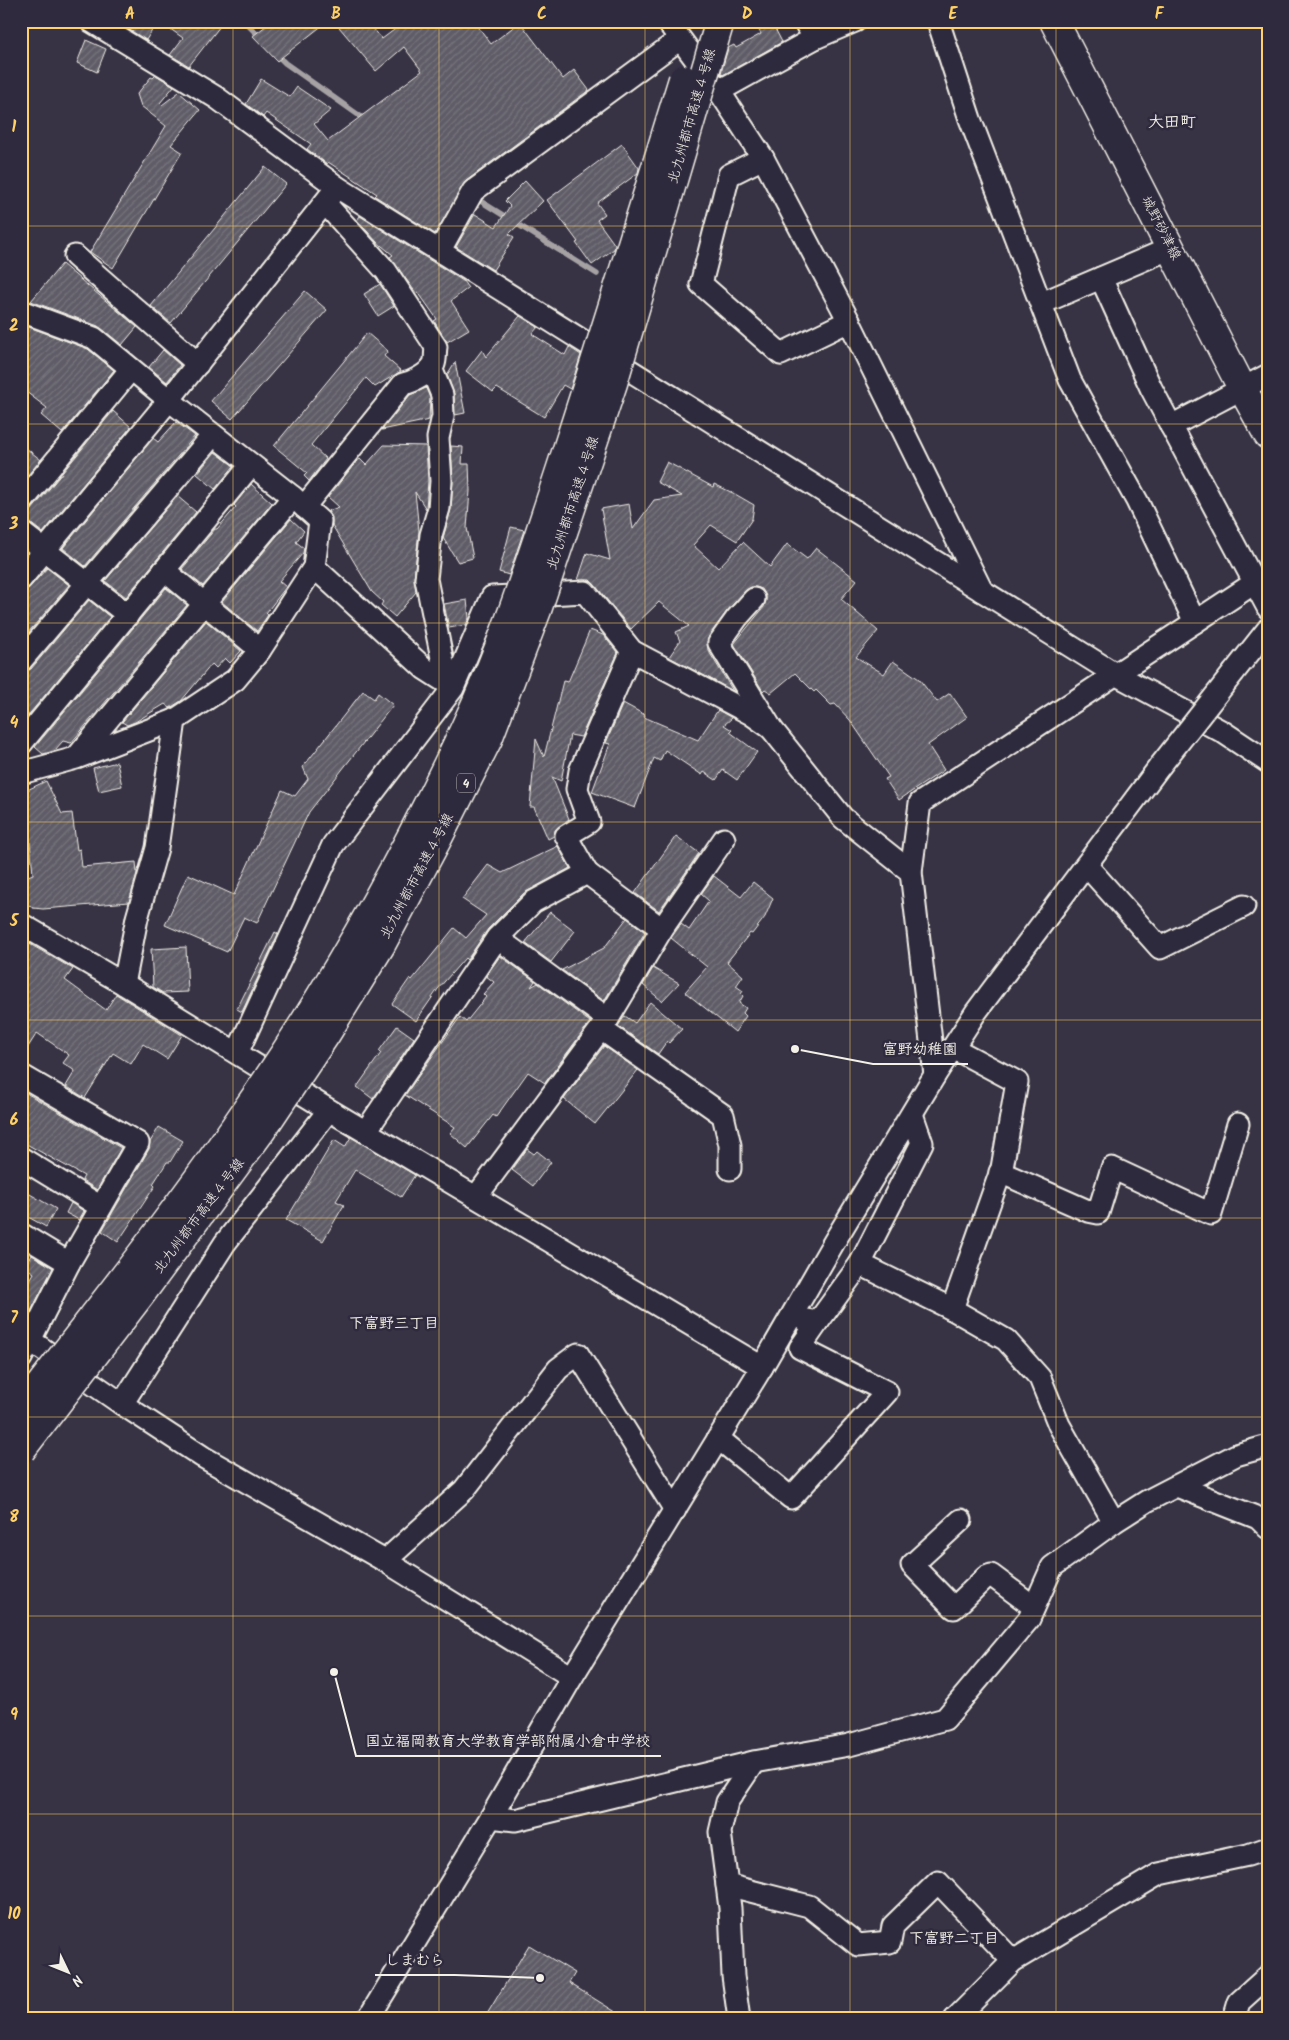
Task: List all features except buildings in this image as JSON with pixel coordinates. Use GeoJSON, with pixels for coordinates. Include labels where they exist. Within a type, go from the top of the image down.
{"type":"FeatureCollection","features":[{"type":"Feature","properties":{"kind":"main road","name":"北九州都市高速４号線"},"geometry":{"type":"LineString","coordinates":[[21,1410],[243,1116],[308,1018],[355,941],[424,813],[466,727],[518,600],[590,378],[701,21]]}},
{"type":"Feature","properties":{"kind":"main road","name":"北九州都市高速４号線"},"geometry":{"type":"LineString","coordinates":[[21,1450],[261,1131],[326,1034],[381,945],[488,739],[537,610],[613,383],[720,21]]}},
{"type":"Feature","properties":{"kind":"main road","name":"城野砂津線"},"geometry":{"type":"LineString","coordinates":[[1054,21],[1243,390],[1268,434]]}},
{"type":"Feature","properties":{"kind":"street"},"geometry":{"type":"LineString","coordinates":[[90,21],[217,98],[331,195],[440,250],[983,593],[1114,674],[1223,732],[1268,762]]}},
{"type":"Feature","properties":{"kind":"street"},"geometry":{"type":"LineString","coordinates":[[667,21],[718,91],[763,158],[849,321],[983,593]]}},
{"type":"Feature","properties":{"kind":"street"},"geometry":{"type":"LineString","coordinates":[[718,91],[810,30],[855,21]]}},
{"type":"Feature","properties":{"kind":"street"},"geometry":{"type":"LineString","coordinates":[[938,21],[970,119],[1070,380],[1136,501],[1194,622]]}},
{"type":"Feature","properties":{"kind":"street"},"geometry":{"type":"LineString","coordinates":[[440,250],[469,198],[680,39]]}},
{"type":"Feature","properties":{"kind":"street"},"geometry":{"type":"LineString","coordinates":[[763,158],[729,175],[701,284],[781,354],[849,321]]}},
{"type":"Feature","properties":{"kind":"street"},"geometry":{"type":"LineString","coordinates":[[21,579],[169,400],[331,195]]}},
{"type":"Feature","properties":{"kind":"street"},"geometry":{"type":"LineString","coordinates":[[76,758],[204,605],[299,502],[403,384],[412,382],[431,368],[435,362],[436,347],[386,271],[331,195]]}},
{"type":"Feature","properties":{"kind":"street"},"geometry":{"type":"LineString","coordinates":[[1042,304],[1171,248]]}},
{"type":"Feature","properties":{"kind":"street"},"geometry":{"type":"LineString","coordinates":[[75,256],[198,364]]}},
{"type":"Feature","properties":{"kind":"street"},"geometry":{"type":"LineString","coordinates":[[1101,278],[1151,388],[1171,426],[1262,579],[1268,608]]}},
{"type":"Feature","properties":{"kind":"street"},"geometry":{"type":"LineString","coordinates":[[21,311],[94,338],[169,400],[299,502],[320,521],[314,567],[260,650],[235,680],[175,720],[76,758],[21,773]]}},
{"type":"Feature","properties":{"kind":"street"},"geometry":{"type":"LineString","coordinates":[[431,368],[442,394],[443,416],[438,438],[441,481],[439,508],[431,535],[426,579],[450,685]]}},
{"type":"Feature","properties":{"kind":"street"},"geometry":{"type":"LineString","coordinates":[[21,503],[131,369]]}},
{"type":"Feature","properties":{"kind":"street"},"geometry":{"type":"LineString","coordinates":[[1171,426],[1243,390],[1268,375]]}},
{"type":"Feature","properties":{"kind":"street"},"geometry":{"type":"LineString","coordinates":[[21,661],[213,435]]}},
{"type":"Feature","properties":{"kind":"street"},"geometry":{"type":"LineString","coordinates":[[21,744],[252,465]]}},
{"type":"Feature","properties":{"kind":"street"},"geometry":{"type":"LineString","coordinates":[[21,532],[128,615]]}},
{"type":"Feature","properties":{"kind":"street"},"geometry":{"type":"LineString","coordinates":[[314,567],[425,670],[450,685]]}},
{"type":"Feature","properties":{"kind":"street"},"geometry":{"type":"LineString","coordinates":[[164,570],[260,650]]}},
{"type":"Feature","properties":{"kind":"street"},"geometry":{"type":"LineString","coordinates":[[935,1075],[911,872],[920,804],[1114,674],[1262,579]]}},
{"type":"Feature","properties":{"kind":"street"},"geometry":{"type":"LineString","coordinates":[[237,1053],[333,845],[450,685],[492,597],[585,592],[632,652],[751,714],[771,728]]}},
{"type":"Feature","properties":{"kind":"street"},"geometry":{"type":"LineString","coordinates":[[754,600],[719,644],[771,728],[844,818],[911,872]]}},
{"type":"Feature","properties":{"kind":"street"},"geometry":{"type":"LineString","coordinates":[[368,2019],[491,1817],[572,1678],[762,1367],[834,1242],[935,1075],[976,1012],[1160,766],[1268,629]]}},
{"type":"Feature","properties":{"kind":"street"},"geometry":{"type":"LineString","coordinates":[[632,652],[580,771],[578,789],[589,822],[566,836],[587,873],[662,929]]}},
{"type":"Feature","properties":{"kind":"street"},"geometry":{"type":"LineString","coordinates":[[124,984],[137,918],[157,848],[175,720]]}},
{"type":"Feature","properties":{"kind":"street"},"geometry":{"type":"LineString","coordinates":[[476,1197],[605,1024],[662,929],[724,839]]}},
{"type":"Feature","properties":{"kind":"street"},"geometry":{"type":"LineString","coordinates":[[1086,865],[1160,948],[1244,906]]}},
{"type":"Feature","properties":{"kind":"street"},"geometry":{"type":"LineString","coordinates":[[366,1131],[497,938],[533,902],[587,873]]}},
{"type":"Feature","properties":{"kind":"street"},"geometry":{"type":"LineString","coordinates":[[21,924],[124,984],[329,1110],[762,1367]]}},
{"type":"Feature","properties":{"kind":"street"},"geometry":{"type":"LineString","coordinates":[[497,938],[723,1115],[730,1145],[730,1169]]}},
{"type":"Feature","properties":{"kind":"street"},"geometry":{"type":"LineString","coordinates":[[952,1309],[1000,1172],[1017,1082],[953,1048]]}},
{"type":"Feature","properties":{"kind":"street"},"geometry":{"type":"LineString","coordinates":[[21,1075],[138,1143],[24,1344],[122,1404],[203,1457],[385,1561],[572,1678]]}},
{"type":"Feature","properties":{"kind":"street"},"geometry":{"type":"LineString","coordinates":[[122,1404],[225,1243],[329,1110]]}},
{"type":"Feature","properties":{"kind":"street"},"geometry":{"type":"LineString","coordinates":[[718,1438],[790,1498],[887,1392],[800,1348],[860,1264],[922,1143],[912,1114]]}},
{"type":"Feature","properties":{"kind":"street"},"geometry":{"type":"LineString","coordinates":[[1000,1172],[1088,1211],[1098,1213],[1112,1168],[1212,1214],[1238,1124]]}},
{"type":"Feature","properties":{"kind":"street"},"geometry":{"type":"LineString","coordinates":[[21,1158],[101,1208]]}},
{"type":"Feature","properties":{"kind":"street"},"geometry":{"type":"LineString","coordinates":[[21,1234],[69,1263]]}},
{"type":"Feature","properties":{"kind":"street"},"geometry":{"type":"LineString","coordinates":[[860,1264],[952,1309],[1006,1340],[1040,1378],[1059,1425],[1114,1522]]}},
{"type":"Feature","properties":{"kind":"street"},"geometry":{"type":"LineString","coordinates":[[790,1318],[818,1322]]}},
{"type":"Feature","properties":{"kind":"street"},"geometry":{"type":"LineString","coordinates":[[385,1561],[464,1490],[558,1369],[578,1354],[675,1510]]}},
{"type":"Feature","properties":{"kind":"street"},"geometry":{"type":"LineString","coordinates":[[491,1817],[515,1820],[754,1762],[849,1745],[945,1719],[1029,1619],[1052,1567],[1114,1522],[1177,1486],[1236,1455],[1268,1446]]}},
{"type":"Feature","properties":{"kind":"street"},"geometry":{"type":"LineString","coordinates":[[1177,1486],[1258,1518],[1268,1528]]}},
{"type":"Feature","properties":{"kind":"street"},"geometry":{"type":"LineString","coordinates":[[961,1520],[912,1565],[954,1608],[986,1577],[992,1575],[1034,1607]]}},
{"type":"Feature","properties":{"kind":"street"},"geometry":{"type":"LineString","coordinates":[[739,2019],[733,1976],[730,1908],[720,1832],[728,1802],[754,1762]]}},
{"type":"Feature","properties":{"kind":"street"},"geometry":{"type":"LineString","coordinates":[[955,2019],[1013,1961],[1159,1874],[1248,1855],[1268,1848]]}},
{"type":"Feature","properties":{"kind":"street"},"geometry":{"type":"LineString","coordinates":[[727,1885],[809,1906],[858,1946],[890,1942],[893,1926],[938,1882],[1013,1961]]}},
{"type":"Feature","properties":{"kind":"street"},"geometry":{"type":"LineString","coordinates":[[1234,2019],[1239,2002],[1268,1976]]}},
{"type":"Feature","properties":{"kind":"waterway"},"geometry":{"type":"LineString","coordinates":[[244,21],[261,38]]}},
{"type":"Feature","properties":{"kind":"waterway"},"geometry":{"type":"LineString","coordinates":[[276,54],[285,63],[367,121]]}},
{"type":"Feature","properties":{"kind":"waterway"},"geometry":{"type":"LineString","coordinates":[[474,197],[597,274]]}},
{"type":"Feature","properties":{"kind":"place","name":"富野幼稚園"},"geometry":{"type":"Point","coordinates":[795,1049]}},
{"type":"Feature","properties":{"kind":"place","name":"国立福岡教育大学教育学部附属小倉中学校"},"geometry":{"type":"Point","coordinates":[334,1672]}},
{"type":"Feature","properties":{"kind":"place","name":"しまむら"},"geometry":{"type":"Point","coordinates":[540,1978]}},
{"type":"Feature","properties":{"kind":"district","name":"大田町"},"geometry":{"type":"Point","coordinates":[1172,122]}},
{"type":"Feature","properties":{"kind":"district","name":"下富野三丁目"},"geometry":{"type":"Point","coordinates":[394,1324]}},
{"type":"Feature","properties":{"kind":"district","name":"下富野二丁目"},"geometry":{"type":"Point","coordinates":[954,1939]}}]}
